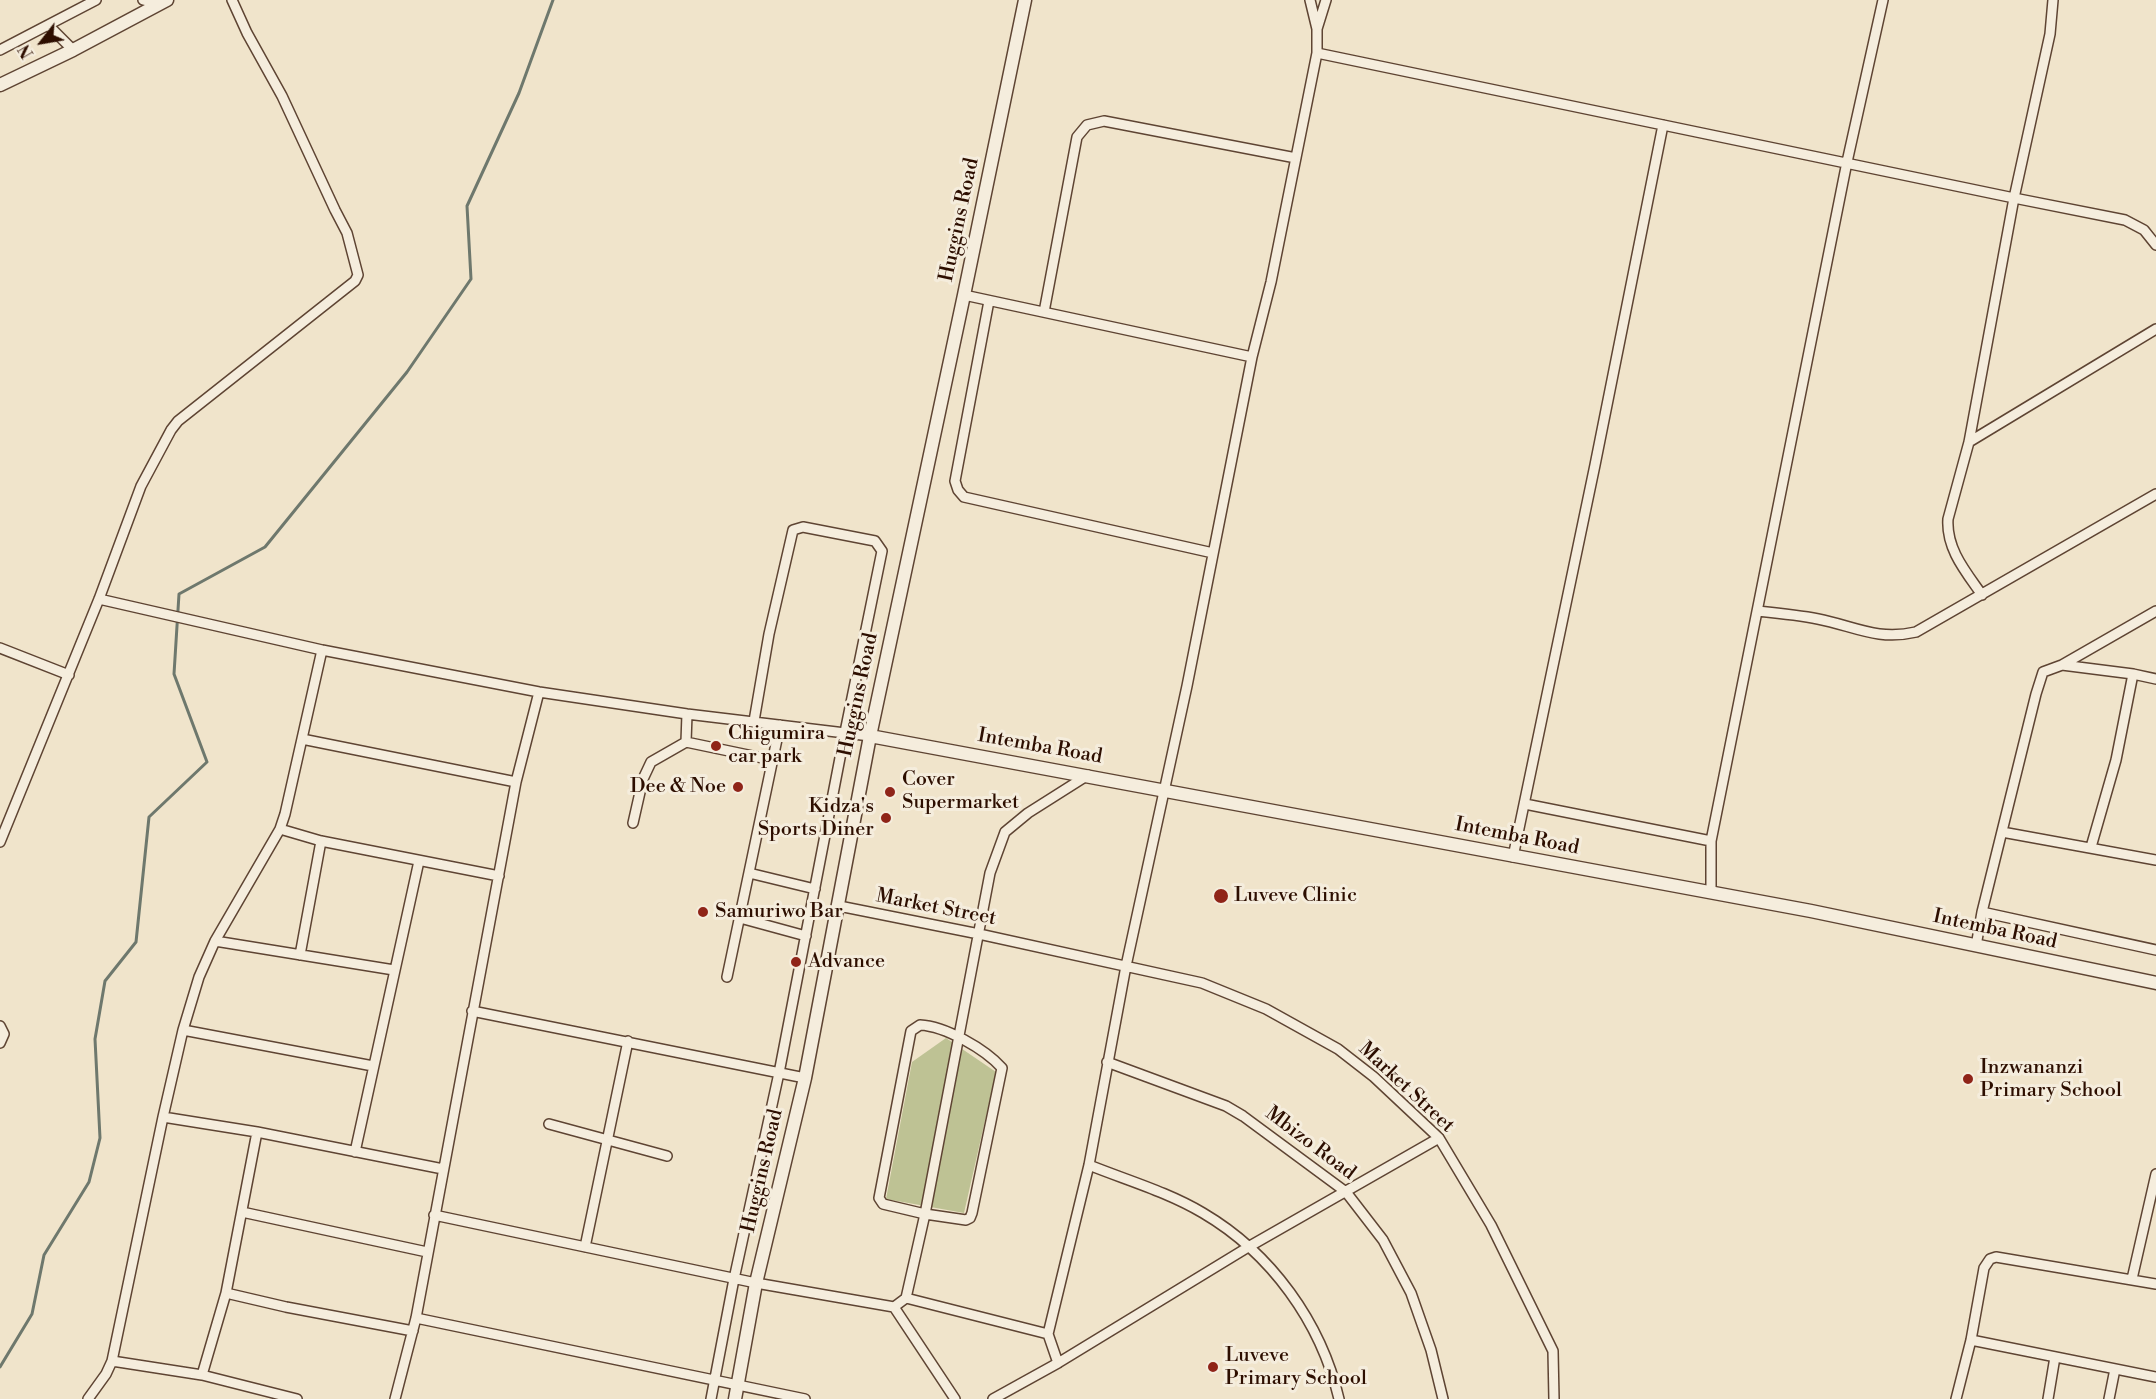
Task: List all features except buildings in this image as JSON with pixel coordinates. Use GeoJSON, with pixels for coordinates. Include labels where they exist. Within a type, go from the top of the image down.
{"type":"FeatureCollection","features":[{"type":"Feature","properties":{"kind":"street"},"geometry":{"type":"LineString","coordinates":[[0,50],[96,0]]}},
{"type":"Feature","properties":{"kind":"street"},"geometry":{"type":"LineString","coordinates":[[143,0],[163,2]]}},
{"type":"Feature","properties":{"kind":"street"},"geometry":{"type":"LineString","coordinates":[[0,843],[69,675],[141,486],[171,430],[355,280],[358,275],[347,233],[334,210],[282,96],[247,33],[232,0]]}},
{"type":"Feature","properties":{"kind":"street","name":"Huggins Road"},"geometry":{"type":"LineString","coordinates":[[735,1399],[756,1283],[805,1078],[870,736],[1025,0]]}},
{"type":"Feature","properties":{"kind":"street"},"geometry":{"type":"LineString","coordinates":[[1058,1363],[1048,1335],[1089,1165],[1126,966],[1207,592],[1252,357],[1271,282],[1317,53],[1317,29],[1310,0]]}},
{"type":"Feature","properties":{"kind":"street"},"geometry":{"type":"LineString","coordinates":[[1317,29],[1326,0]]}},
{"type":"Feature","properties":{"kind":"street"},"geometry":{"type":"LineString","coordinates":[[1711,892],[1711,841],[1847,162],[1883,0]]}},
{"type":"Feature","properties":{"kind":"street"},"geometry":{"type":"LineString","coordinates":[[1982,595],[1959,561],[1952,546],[1947,531],[1948,519],[1969,442],[2014,198],[2050,34],[2053,0]]}},
{"type":"Feature","properties":{"kind":"street"},"geometry":{"type":"LineString","coordinates":[[0,86],[163,2]]}},
{"type":"Feature","properties":{"kind":"street"},"geometry":{"type":"LineString","coordinates":[[49,26],[73,50]]}},
{"type":"Feature","properties":{"kind":"street"},"geometry":{"type":"LineString","coordinates":[[1317,53],[2125,220],[2144,230],[2156,245]]}},
{"type":"Feature","properties":{"kind":"street"},"geometry":{"type":"LineString","coordinates":[[1044,312],[1077,137],[1088,125],[1104,121],[1296,158]]}},
{"type":"Feature","properties":{"kind":"street"},"geometry":{"type":"LineString","coordinates":[[1513,857],[1663,125]]}},
{"type":"Feature","properties":{"kind":"street"},"geometry":{"type":"LineString","coordinates":[[964,295],[1252,357]]}},
{"type":"Feature","properties":{"kind":"street"},"geometry":{"type":"LineString","coordinates":[[989,301],[955,481],[964,497],[1213,553]]}},
{"type":"Feature","properties":{"kind":"street"},"geometry":{"type":"LineString","coordinates":[[1969,442],[2156,329]]}},
{"type":"Feature","properties":{"kind":"street"},"geometry":{"type":"LineString","coordinates":[[1757,611],[1819,619],[1847,628],[1890,636],[1916,633],[2156,494]]}},
{"type":"Feature","properties":{"kind":"street"},"geometry":{"type":"LineString","coordinates":[[711,1399],[734,1278],[779,1073],[882,548],[875,541],[803,527],[793,531],[769,634],[754,721]]}},
{"type":"Feature","properties":{"kind":"street"},"geometry":{"type":"LineString","coordinates":[[99,599],[322,650],[539,692],[687,714],[870,736]]}},
{"type":"Feature","properties":{"kind":"street"},"geometry":{"type":"LineString","coordinates":[[1976,946],[1982,912],[2043,672],[2062,665],[2156,611]]}},
{"type":"Feature","properties":{"kind":"street"},"geometry":{"type":"LineString","coordinates":[[0,648],[69,675]]}},
{"type":"Feature","properties":{"kind":"street"},"geometry":{"type":"LineString","coordinates":[[88,1399],[106,1374],[112,1361],[163,1117],[183,1030],[199,977],[215,941],[280,829],[322,650]]}},
{"type":"Feature","properties":{"kind":"street"},"geometry":{"type":"LineString","coordinates":[[2062,665],[2156,679]]}},
{"type":"Feature","properties":{"kind":"street"},"geometry":{"type":"LineString","coordinates":[[2091,847],[2116,760],[2133,674]]}},
{"type":"Feature","properties":{"kind":"street"},"geometry":{"type":"LineString","coordinates":[[395,1399],[416,1318],[516,782],[539,692]]}},
{"type":"Feature","properties":{"kind":"street"},"geometry":{"type":"LineString","coordinates":[[686,742],[687,714]]}},
{"type":"Feature","properties":{"kind":"street"},"geometry":{"type":"LineString","coordinates":[[727,977],[780,725]]}},
{"type":"Feature","properties":{"kind":"street","name":"Intemba Road"},"geometry":{"type":"LineString","coordinates":[[870,736],[1165,789],[1513,857],[1811,911],[2156,983]]}},
{"type":"Feature","properties":{"kind":"street"},"geometry":{"type":"LineString","coordinates":[[302,739],[516,782]]}},
{"type":"Feature","properties":{"kind":"street"},"geometry":{"type":"LineString","coordinates":[[633,823],[643,779],[651,762],[686,742],[772,760]]}},
{"type":"Feature","properties":{"kind":"street"},"geometry":{"type":"LineString","coordinates":[[894,1307],[906,1298],[925,1214],[990,873],[1005,832],[1028,813],[1088,775]]}},
{"type":"Feature","properties":{"kind":"street"},"geometry":{"type":"LineString","coordinates":[[1525,804],[1711,841]]}},
{"type":"Feature","properties":{"kind":"street"},"geometry":{"type":"LineString","coordinates":[[280,829],[321,841],[499,876]]}},
{"type":"Feature","properties":{"kind":"street"},"geometry":{"type":"LineString","coordinates":[[2002,832],[2156,860]]}},
{"type":"Feature","properties":{"kind":"street"},"geometry":{"type":"LineString","coordinates":[[300,955],[321,841]]}},
{"type":"Feature","properties":{"kind":"street"},"geometry":{"type":"LineString","coordinates":[[355,1152],[419,861]]}},
{"type":"Feature","properties":{"kind":"street"},"geometry":{"type":"LineString","coordinates":[[749,873],[815,889]]}},
{"type":"Feature","properties":{"kind":"street","name":"Market Street"},"geometry":{"type":"LineString","coordinates":[[839,906],[1202,983],[1266,1009],[1338,1049],[1374,1077],[1439,1138],[1491,1225],[1552,1351],[1554,1399]]}},
{"type":"Feature","properties":{"kind":"street"},"geometry":{"type":"LineString","coordinates":[[1982,912],[2156,950]]}},
{"type":"Feature","properties":{"kind":"street"},"geometry":{"type":"LineString","coordinates":[[740,918],[806,936]]}},
{"type":"Feature","properties":{"kind":"street"},"geometry":{"type":"LineString","coordinates":[[215,941],[394,970]]}},
{"type":"Feature","properties":{"kind":"street"},"geometry":{"type":"LineString","coordinates":[[472,1011],[805,1078]]}},
{"type":"Feature","properties":{"kind":"street"},"geometry":{"type":"LineString","coordinates":[[920,1025],[958,1037],[1002,1068],[970,1218],[966,1220],[925,1214],[883,1204],[879,1198],[911,1030],[920,1025]]}},
{"type":"Feature","properties":{"kind":"street"},"geometry":{"type":"LineString","coordinates":[[0,1026],[4,1034],[0,1043]]}},
{"type":"Feature","properties":{"kind":"street"},"geometry":{"type":"LineString","coordinates":[[183,1030],[373,1066]]}},
{"type":"Feature","properties":{"kind":"street"},"geometry":{"type":"LineString","coordinates":[[585,1247],[628,1041]]}},
{"type":"Feature","properties":{"kind":"street","name":"Mbizo Road"},"geometry":{"type":"LineString","coordinates":[[1107,1062],[1226,1106],[1346,1192],[1383,1240],[1411,1293],[1431,1350],[1443,1399]]}},
{"type":"Feature","properties":{"kind":"street"},"geometry":{"type":"LineString","coordinates":[[163,1117],[257,1132],[443,1169]]}},
{"type":"Feature","properties":{"kind":"street"},"geometry":{"type":"LineString","coordinates":[[549,1124],[667,1156]]}},
{"type":"Feature","properties":{"kind":"street"},"geometry":{"type":"LineString","coordinates":[[202,1375],[226,1293],[257,1132]]}},
{"type":"Feature","properties":{"kind":"street"},"geometry":{"type":"LineString","coordinates":[[993,1399],[1058,1363],[1250,1245],[1439,1138]]}},
{"type":"Feature","properties":{"kind":"street"},"geometry":{"type":"LineString","coordinates":[[1089,1165],[1178,1200],[1203,1213],[1250,1245],[1293,1295],[1311,1323],[1335,1379],[1339,1399]]}},
{"type":"Feature","properties":{"kind":"street"},"geometry":{"type":"LineString","coordinates":[[2132,1279],[2156,1174]]}},
{"type":"Feature","properties":{"kind":"street"},"geometry":{"type":"LineString","coordinates":[[242,1212],[428,1252]]}},
{"type":"Feature","properties":{"kind":"street"},"geometry":{"type":"LineString","coordinates":[[434,1215],[756,1283],[894,1307],[956,1399]]}},
{"type":"Feature","properties":{"kind":"street"},"geometry":{"type":"LineString","coordinates":[[1956,1399],[1971,1340],[1984,1268],[1990,1259],[1996,1257],[2156,1284]]}},
{"type":"Feature","properties":{"kind":"street"},"geometry":{"type":"LineString","coordinates":[[226,1293],[413,1331]]}},
{"type":"Feature","properties":{"kind":"street"},"geometry":{"type":"LineString","coordinates":[[906,1298],[1048,1335]]}},
{"type":"Feature","properties":{"kind":"street"},"geometry":{"type":"LineString","coordinates":[[416,1318],[805,1399]]}},
{"type":"Feature","properties":{"kind":"street"},"geometry":{"type":"LineString","coordinates":[[1971,1340],[2156,1377]]}},
{"type":"Feature","properties":{"kind":"street"},"geometry":{"type":"LineString","coordinates":[[2048,1399],[2055,1357]]}},
{"type":"Feature","properties":{"kind":"street"},"geometry":{"type":"LineString","coordinates":[[112,1361],[202,1375],[297,1399]]}},
{"type":"Feature","properties":{"kind":"street"},"geometry":{"type":"LineString","coordinates":[[2109,1399],[2115,1369]]}},
{"type":"Feature","properties":{"kind":"green space"},"geometry":{"type":"Polygon","coordinates":[[[946,1038],[996,1072],[964,1213],[886,1199],[912,1062],[946,1038]]]}},
{"type":"Feature","properties":{"kind":"waterway"},"geometry":{"type":"LineString","coordinates":[[0,1367],[32,1314],[44,1255],[89,1182],[100,1138],[95,1039],[105,981],[136,942],[149,817],[207,762],[174,674],[179,594],[265,547],[407,372],[471,279],[467,206],[519,93],[553,0]]}},
{"type":"Feature","properties":{"kind":"place","name":"Chigumira car park"},"geometry":{"type":"Point","coordinates":[716,746]}},
{"type":"Feature","properties":{"kind":"place","name":"Dee & Noe"},"geometry":{"type":"Point","coordinates":[738,787]}},
{"type":"Feature","properties":{"kind":"place","name":"Cover Supermarket"},"geometry":{"type":"Point","coordinates":[890,792]}},
{"type":"Feature","properties":{"kind":"place","name":"Kidza's Sports Diner"},"geometry":{"type":"Point","coordinates":[886,818]}},
{"type":"Feature","properties":{"kind":"place","name":"Luveve Clinic"},"geometry":{"type":"Point","coordinates":[1221,896]}},
{"type":"Feature","properties":{"kind":"place","name":"Samuriwo Bar"},"geometry":{"type":"Point","coordinates":[703,912]}},
{"type":"Feature","properties":{"kind":"place","name":"Advance"},"geometry":{"type":"Point","coordinates":[796,962]}},
{"type":"Feature","properties":{"kind":"place","name":"Inzwananzi Primary School"},"geometry":{"type":"Point","coordinates":[1968,1079]}},
{"type":"Feature","properties":{"kind":"place","name":"Luveve Primary School"},"geometry":{"type":"Point","coordinates":[1213,1367]}}]}
